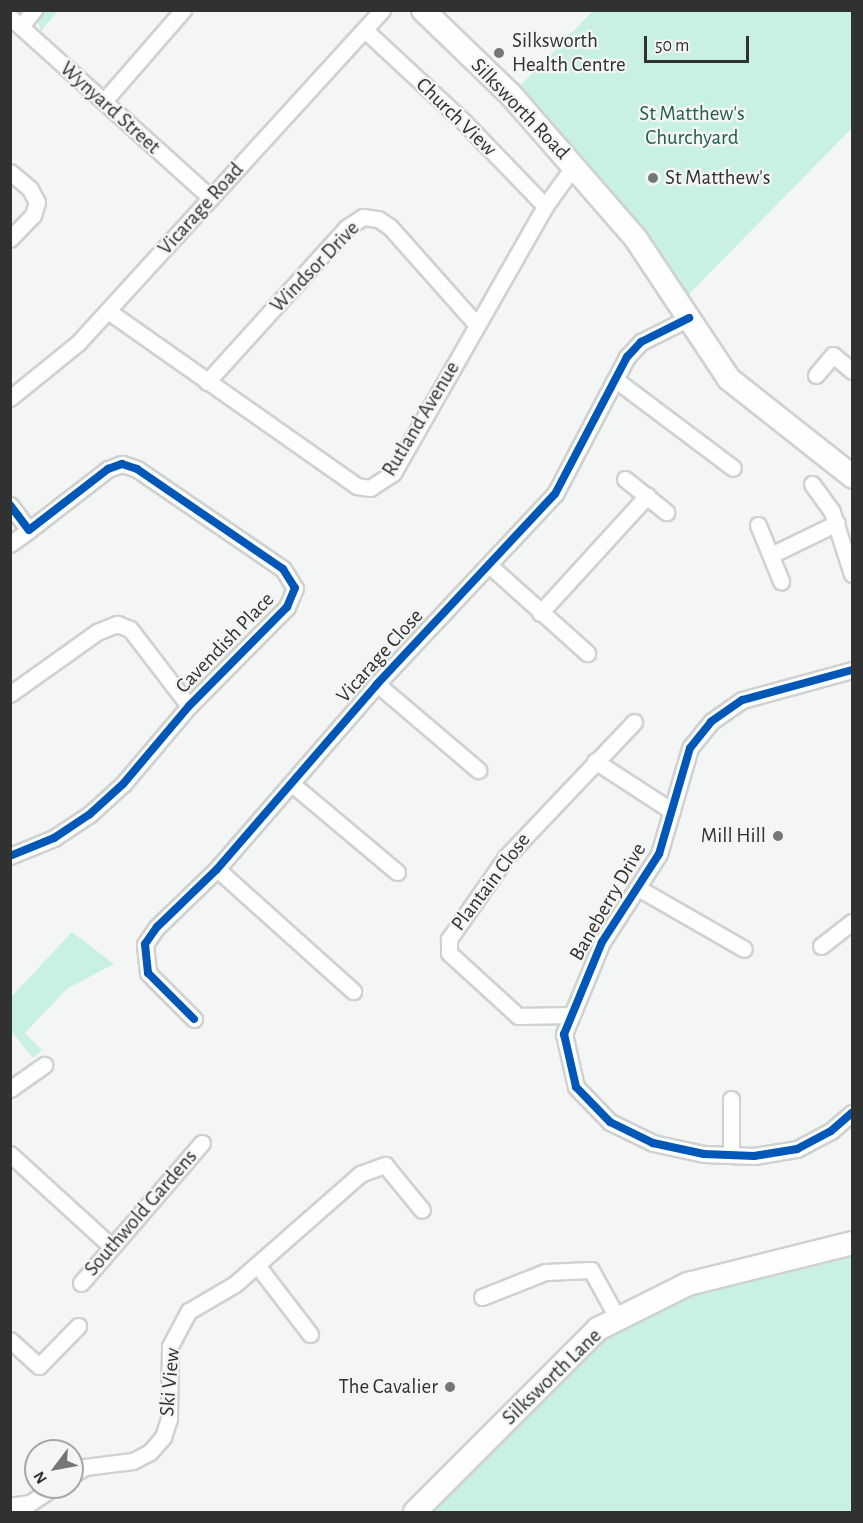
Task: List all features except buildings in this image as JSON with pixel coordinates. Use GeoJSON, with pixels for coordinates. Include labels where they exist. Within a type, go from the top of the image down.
{"type":"FeatureCollection","features":[{"type":"Feature","properties":{"kind":"street"},"geometry":{"type":"LineString","coordinates":[[16,22],[34,10]]}},
{"type":"Feature","properties":{"kind":"street"},"geometry":{"type":"LineString","coordinates":[[104,100],[183,10]]}},
{"type":"Feature","properties":{"kind":"street","name":"Vicarage Road"},"geometry":{"type":"LineString","coordinates":[[10,398],[78,343],[382,10]]}},
{"type":"Feature","properties":{"kind":"street","name":"Silksworth Road"},"geometry":{"type":"LineString","coordinates":[[423,10],[511,95],[574,166],[636,239],[689,318]]}},
{"type":"Feature","properties":{"kind":"street","name":"Wynyard Street"},"geometry":{"type":"LineString","coordinates":[[16,22],[211,198]]}},
{"type":"Feature","properties":{"kind":"street","name":"Church View"},"geometry":{"type":"LineString","coordinates":[[365,30],[463,121],[544,206]]}},
{"type":"Feature","properties":{"kind":"street","name":"Rutland Avenue"},"geometry":{"type":"LineString","coordinates":[[108,310],[357,486],[370,488],[393,473],[544,206],[574,166]]}},
{"type":"Feature","properties":{"kind":"street"},"geometry":{"type":"LineString","coordinates":[[10,172],[30,189],[37,202],[33,215],[10,239]]}},
{"type":"Feature","properties":{"kind":"street","name":"Windsor Drive"},"geometry":{"type":"LineString","coordinates":[[207,382],[346,228],[363,217],[378,219],[390,227],[477,325]]}},
{"type":"Feature","properties":{"kind":"street"},"geometry":{"type":"LineString","coordinates":[[689,318],[729,379],[852,476]]}},
{"type":"Feature","properties":{"kind":"street","name":"Vicarage Close"},"geometry":{"type":"LineString","coordinates":[[194,1019],[148,973],[145,944],[157,927],[217,869],[377,684],[555,494],[627,357],[641,342],[689,318]]}},
{"type":"Feature","properties":{"kind":"street"},"geometry":{"type":"LineString","coordinates":[[816,375],[832,355],[852,371]]}},
{"type":"Feature","properties":{"kind":"street"},"geometry":{"type":"LineString","coordinates":[[616,380],[733,468]]}},
{"type":"Feature","properties":{"kind":"street","name":"Cavendish Place"},"geometry":{"type":"LineString","coordinates":[[10,856],[54,838],[90,814],[123,784],[189,706],[287,607],[295,588],[290,577],[137,469],[122,464],[108,469],[28,530]]}},
{"type":"Feature","properties":{"kind":"street"},"geometry":{"type":"LineString","coordinates":[[626,479],[666,512]]}},
{"type":"Feature","properties":{"kind":"street"},"geometry":{"type":"LineString","coordinates":[[812,484],[837,523],[852,574]]}},
{"type":"Feature","properties":{"kind":"street"},"geometry":{"type":"LineString","coordinates":[[540,613],[647,496]]}},
{"type":"Feature","properties":{"kind":"street"},"geometry":{"type":"LineString","coordinates":[[10,505],[28,530],[10,544]]}},
{"type":"Feature","properties":{"kind":"street"},"geometry":{"type":"LineString","coordinates":[[772,554],[837,523]]}},
{"type":"Feature","properties":{"kind":"street"},"geometry":{"type":"LineString","coordinates":[[758,525],[772,554],[781,581]]}},
{"type":"Feature","properties":{"kind":"street"},"geometry":{"type":"LineString","coordinates":[[489,564],[540,613],[587,653]]}},
{"type":"Feature","properties":{"kind":"street"},"geometry":{"type":"LineString","coordinates":[[10,694],[97,632],[117,624],[130,629],[189,706]]}},
{"type":"Feature","properties":{"kind":"street","name":"Baneberry Drive"},"geometry":{"type":"LineString","coordinates":[[852,670],[742,700],[711,722],[690,748],[659,854],[602,942],[564,1034],[576,1087],[610,1122],[652,1143],[704,1154],[754,1156],[797,1149],[831,1131],[852,1113]]}},
{"type":"Feature","properties":{"kind":"street"},"geometry":{"type":"LineString","coordinates":[[377,684],[478,770]]}},
{"type":"Feature","properties":{"kind":"street","name":"Plantain Close"},"geometry":{"type":"LineString","coordinates":[[571,1015],[518,1016],[449,953],[449,939],[506,857],[634,722]]}},
{"type":"Feature","properties":{"kind":"street"},"geometry":{"type":"LineString","coordinates":[[595,761],[672,811]]}},
{"type":"Feature","properties":{"kind":"street"},"geometry":{"type":"LineString","coordinates":[[292,784],[397,872]]}},
{"type":"Feature","properties":{"kind":"street"},"geometry":{"type":"LineString","coordinates":[[217,869],[352,991]]}},
{"type":"Feature","properties":{"kind":"street"},"geometry":{"type":"LineString","coordinates":[[638,888],[744,950]]}},
{"type":"Feature","properties":{"kind":"street"},"geometry":{"type":"LineString","coordinates":[[821,946],[852,922]]}},
{"type":"Feature","properties":{"kind":"street"},"geometry":{"type":"LineString","coordinates":[[10,1089],[44,1065]]}},
{"type":"Feature","properties":{"kind":"street"},"geometry":{"type":"LineString","coordinates":[[731,1100],[731,1155]]}},
{"type":"Feature","properties":{"kind":"street","name":"Southwold Gardens"},"geometry":{"type":"LineString","coordinates":[[81,1283],[202,1143]]}},
{"type":"Feature","properties":{"kind":"street"},"geometry":{"type":"LineString","coordinates":[[10,1154],[112,1247]]}},
{"type":"Feature","properties":{"kind":"street","name":"Ski View"},"geometry":{"type":"LineString","coordinates":[[84,1468],[133,1461],[150,1452],[163,1437],[168,1419],[170,1346],[189,1311],[235,1284],[360,1174],[385,1165],[422,1210]]}},
{"type":"Feature","properties":{"kind":"street","name":"Silksworth Lane"},"geometry":{"type":"LineString","coordinates":[[415,1512],[598,1329],[688,1284],[852,1243]]}},
{"type":"Feature","properties":{"kind":"street"},"geometry":{"type":"LineString","coordinates":[[257,1265],[310,1334]]}},
{"type":"Feature","properties":{"kind":"street"},"geometry":{"type":"LineString","coordinates":[[482,1297],[545,1272],[591,1270],[618,1319]]}},
{"type":"Feature","properties":{"kind":"street"},"geometry":{"type":"LineString","coordinates":[[10,1340],[39,1366],[78,1326]]}},
{"type":"Feature","properties":{"kind":"street"},"geometry":{"type":"LineString","coordinates":[[10,1506],[30,1503],[36,1499]]}},
{"type":"Feature","properties":{"kind":"green space"},"geometry":{"type":"Polygon","coordinates":[[[42,11],[58,11],[40,32],[38,15],[42,11]]]}},
{"type":"Feature","properties":{"kind":"green space","name":"St Matthew's Churchyard"},"geometry":{"type":"Polygon","coordinates":[[[593,11],[852,11],[852,128],[690,293],[689,318],[511,95],[593,11]]]}},
{"type":"Feature","properties":{"kind":"green space"},"geometry":{"type":"Polygon","coordinates":[[[72,932],[114,964],[68,988],[25,1033],[42,1050],[33,1058],[11,1031],[11,997],[72,932]]]}},
{"type":"Feature","properties":{"kind":"green space"},"geometry":{"type":"Polygon","coordinates":[[[852,1243],[852,1512],[415,1512],[598,1329],[688,1284],[852,1243]]]}},
{"type":"Feature","properties":{"kind":"cycle path"},"geometry":{"type":"LineString","coordinates":[[194,1019],[148,973],[145,944],[157,927],[217,869],[377,684],[555,494],[627,357],[641,342],[689,318]]}},
{"type":"Feature","properties":{"kind":"cycle path"},"geometry":{"type":"LineString","coordinates":[[10,505],[29,530],[108,469],[122,464],[137,469],[283,569],[295,588],[287,607],[189,706],[123,784],[90,814],[54,838],[10,856]]}},
{"type":"Feature","properties":{"kind":"cycle path"},"geometry":{"type":"LineString","coordinates":[[852,670],[742,700],[711,722],[690,748],[659,854],[602,942],[564,1034],[576,1087],[610,1122],[653,1143],[704,1154],[754,1156],[797,1149],[831,1131],[852,1113]]}},
{"type":"Feature","properties":{"kind":"place","name":"Silksworth Health Centre"},"geometry":{"type":"Point","coordinates":[499,53]}},
{"type":"Feature","properties":{"kind":"place","name":"St Matthew's"},"geometry":{"type":"Point","coordinates":[653,178]}},
{"type":"Feature","properties":{"kind":"place","name":"Mill Hill"},"geometry":{"type":"Point","coordinates":[778,836]}},
{"type":"Feature","properties":{"kind":"place","name":"The Cavalier"},"geometry":{"type":"Point","coordinates":[450,1387]}}]}
